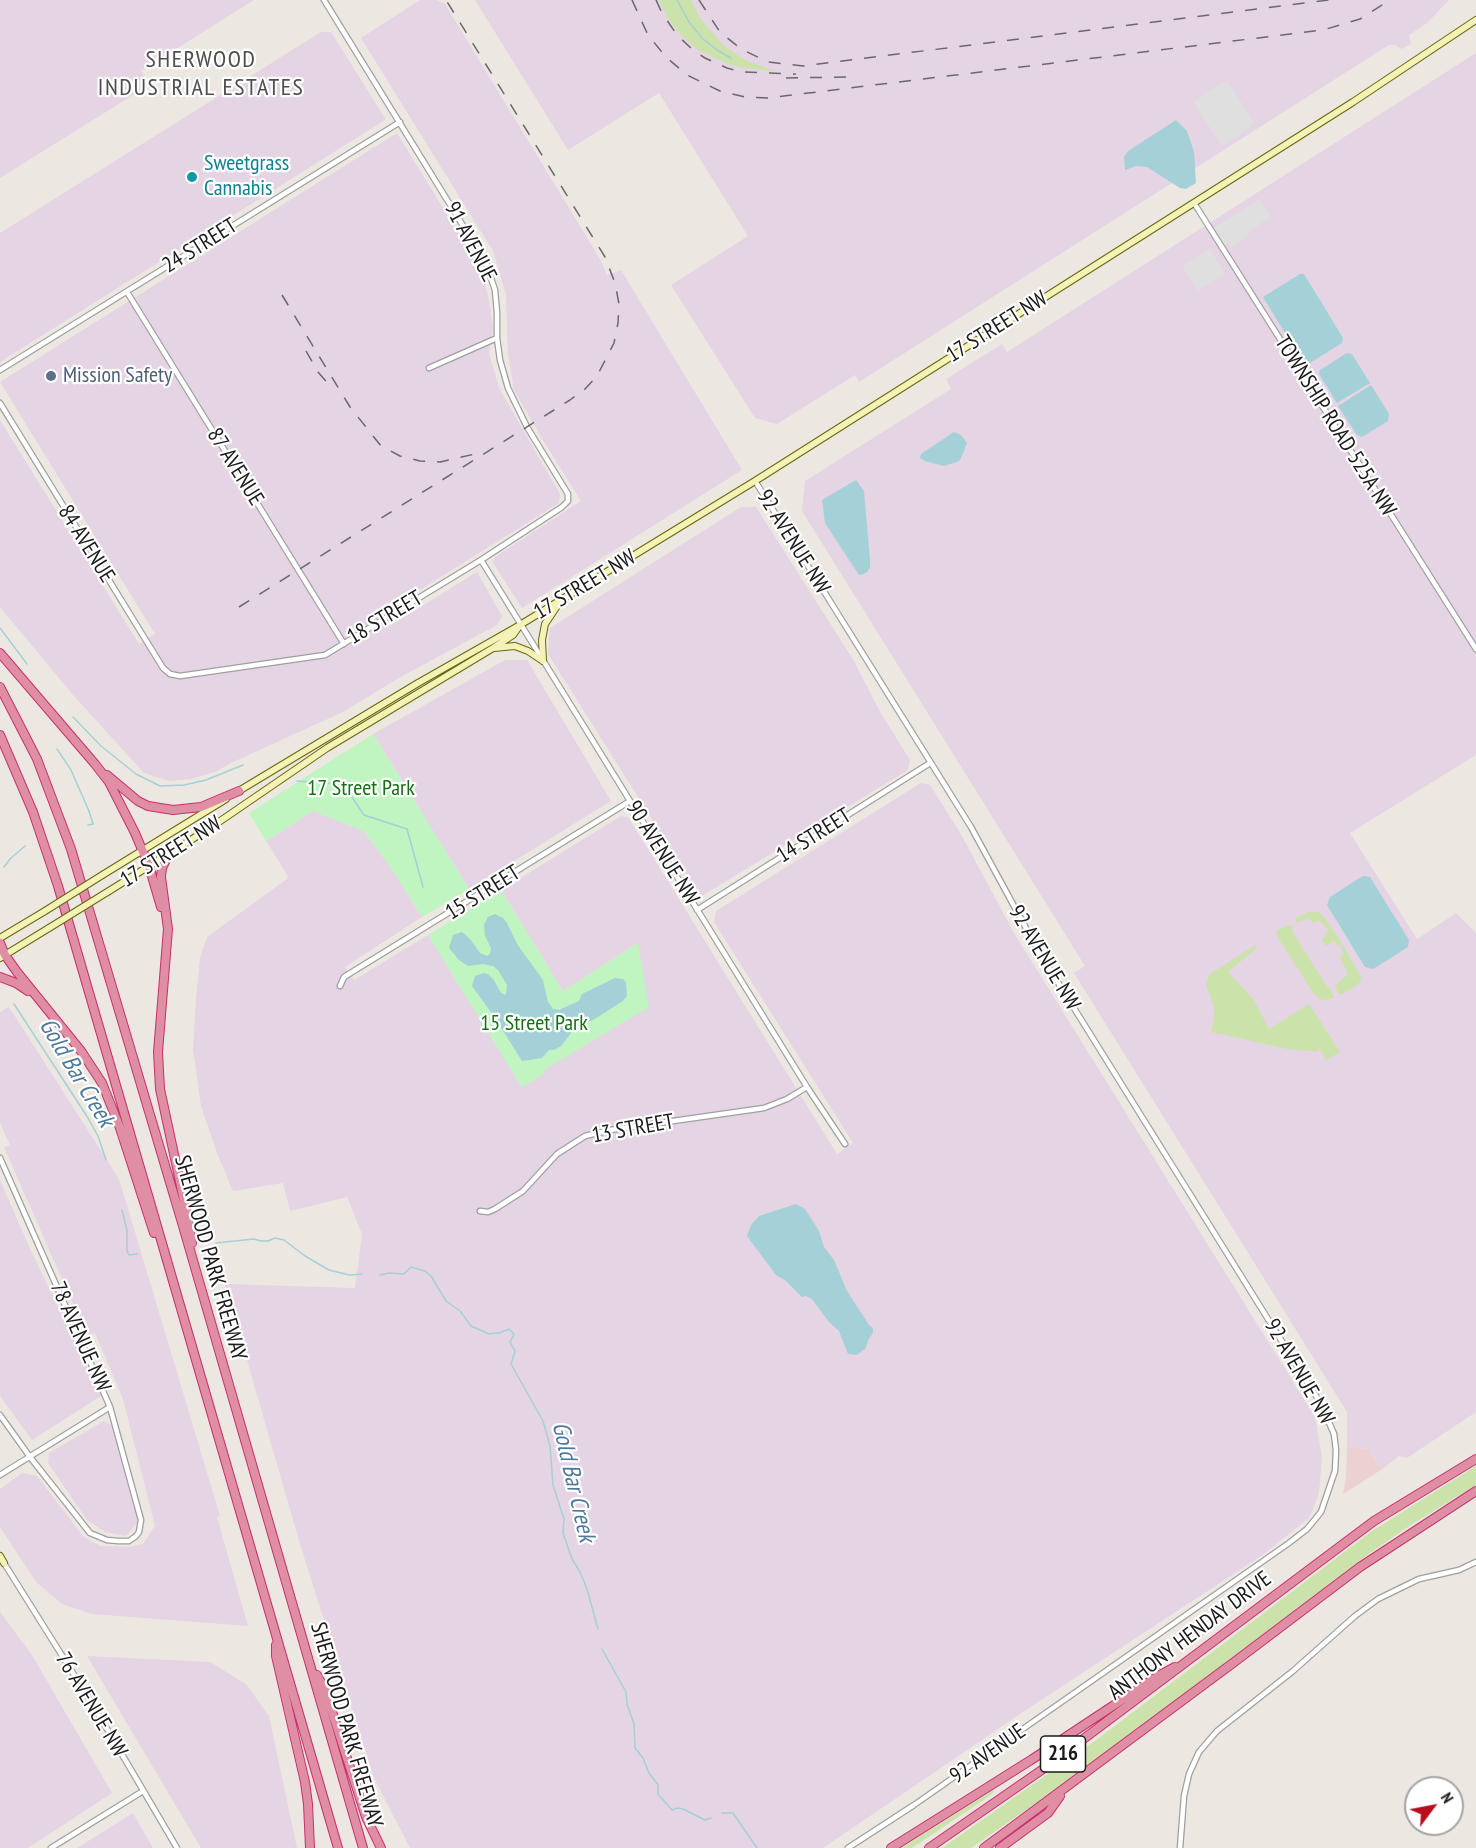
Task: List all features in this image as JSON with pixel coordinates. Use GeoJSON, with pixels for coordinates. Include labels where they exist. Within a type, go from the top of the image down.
{"type":"FeatureCollection","features":[{"type":"Feature","properties":{"kind":"highway"},"geometry":{"type":"LineString","coordinates":[[0,653],[95,764],[138,801],[160,809],[192,809],[239,791]]}},
{"type":"Feature","properties":{"kind":"highway","name":"SHERWOOD PARK FREEWAY"},"geometry":{"type":"LineString","coordinates":[[0,687],[29,741],[61,819],[363,1848]]}},
{"type":"Feature","properties":{"kind":"highway","name":"SHERWOOD PARK FREEWAY"},"geometry":{"type":"LineString","coordinates":[[0,735],[21,781],[46,848],[338,1848]]}},
{"type":"Feature","properties":{"kind":"highway"},"geometry":{"type":"LineString","coordinates":[[95,764],[123,808],[149,866],[162,910],[167,948]]}},
{"type":"Feature","properties":{"kind":"highway"},"geometry":{"type":"LineString","coordinates":[[169,854],[162,868],[161,877],[168,929],[159,1039],[160,1089],[189,1224],[195,1271]]}},
{"type":"Feature","properties":{"kind":"highway"},"geometry":{"type":"LineString","coordinates":[[0,944],[2,957],[81,1051],[102,1083],[120,1128],[156,1240],[170,1270]]}},
{"type":"Feature","properties":{"kind":"highway"},"geometry":{"type":"LineString","coordinates":[[0,977],[22,986],[48,1011]]}},
{"type":"Feature","properties":{"kind":"highway","name":"ANTHONY HENDAY DRIVE"},"geometry":{"type":"LineString","coordinates":[[929,1848],[1046,1767],[1374,1521],[1476,1459]]}},
{"type":"Feature","properties":{"kind":"highway","name":"216"},"geometry":{"type":"LineString","coordinates":[[984,1848],[1353,1572],[1415,1529],[1476,1491]]}},
{"type":"Feature","properties":{"kind":"highway"},"geometry":{"type":"LineString","coordinates":[[277,1638],[276,1656],[308,1804],[310,1848]]}},
{"type":"Feature","properties":{"kind":"highway"},"geometry":{"type":"LineString","coordinates":[[891,1848],[1031,1760],[1158,1676],[1195,1657]]}},
{"type":"Feature","properties":{"kind":"highway"},"geometry":{"type":"LineString","coordinates":[[309,1661],[325,1690],[366,1817],[381,1848]]}},
{"type":"Feature","properties":{"kind":"highway"},"geometry":{"type":"LineString","coordinates":[[1000,1848],[1048,1813],[1064,1790]]}},
{"type":"Feature","properties":{"kind":"main road","name":"17 STREET NW"},"geometry":{"type":"LineString","coordinates":[[0,938],[399,694],[520,625],[755,481],[1194,203],[1473,22]]}},
{"type":"Feature","properties":{"kind":"main road"},"geometry":{"type":"LineString","coordinates":[[543,661],[542,640],[545,624],[562,599]]}},
{"type":"Feature","properties":{"kind":"main road","name":"17 STREET NW"},"geometry":{"type":"LineString","coordinates":[[2,957],[210,828],[319,753],[494,648],[513,635],[520,625]]}},
{"type":"Feature","properties":{"kind":"main road"},"geometry":{"type":"LineString","coordinates":[[494,648],[515,646],[543,661]]}},
{"type":"Feature","properties":{"kind":"street","name":"91 AVENUE"},"geometry":{"type":"LineString","coordinates":[[324,0],[486,263],[495,290],[500,360],[515,405],[568,494],[568,501]]}},
{"type":"Feature","properties":{"kind":"street","name":"24 STREET"},"geometry":{"type":"LineString","coordinates":[[0,370],[400,122]]}},
{"type":"Feature","properties":{"kind":"street","name":"TOWNSHIP ROAD 525A NW"},"geometry":{"type":"LineString","coordinates":[[1194,203],[1476,649]]}},
{"type":"Feature","properties":{"kind":"street","name":"87 AVENUE"},"geometry":{"type":"LineString","coordinates":[[127,292],[344,644]]}},
{"type":"Feature","properties":{"kind":"street"},"geometry":{"type":"LineString","coordinates":[[429,368],[497,338]]}},
{"type":"Feature","properties":{"kind":"street","name":"84 AVENUE"},"geometry":{"type":"LineString","coordinates":[[0,403],[163,668],[170,674],[180,676]]}},
{"type":"Feature","properties":{"kind":"street","name":"92 AVENUE NW"},"geometry":{"type":"LineString","coordinates":[[755,481],[970,828],[1039,952],[1321,1404],[1334,1434]]}},
{"type":"Feature","properties":{"kind":"street","name":"18 STREET"},"geometry":{"type":"LineString","coordinates":[[180,676],[325,655],[481,560],[568,501]]}},
{"type":"Feature","properties":{"kind":"street","name":"90 AVENUE NW"},"geometry":{"type":"LineString","coordinates":[[481,560],[807,1087],[845,1144]]}},
{"type":"Feature","properties":{"kind":"street","name":"14 STREET"},"geometry":{"type":"LineString","coordinates":[[697,910],[930,763]]}},
{"type":"Feature","properties":{"kind":"street","name":"15 STREET"},"geometry":{"type":"LineString","coordinates":[[340,986],[344,977],[630,801]]}},
{"type":"Feature","properties":{"kind":"street","name":"13 STREET"},"geometry":{"type":"LineString","coordinates":[[480,1211],[488,1212],[515,1197],[530,1185],[557,1154],[585,1136],[610,1130],[764,1108],[778,1104],[807,1087]]}},
{"type":"Feature","properties":{"kind":"street","name":"78 AVENUE NW"},"geometry":{"type":"LineString","coordinates":[[0,1158],[110,1407],[141,1523],[139,1532],[129,1541],[107,1540],[90,1533],[30,1457]]}},
{"type":"Feature","properties":{"kind":"street"},"geometry":{"type":"LineString","coordinates":[[0,1475],[110,1407]]}},
{"type":"Feature","properties":{"kind":"street"},"geometry":{"type":"LineString","coordinates":[[0,1415],[30,1457]]}},
{"type":"Feature","properties":{"kind":"street","name":"92 AVENUE"},"geometry":{"type":"LineString","coordinates":[[848,1848],[948,1782],[1221,1592],[1307,1529],[1321,1512],[1335,1471],[1334,1434]]}},
{"type":"Feature","properties":{"kind":"street","name":"76 AVENUE NW"},"geometry":{"type":"LineString","coordinates":[[1,1559],[93,1705],[177,1848]]}},
{"type":"Feature","properties":{"kind":"street"},"geometry":{"type":"LineString","coordinates":[[1180,1848],[1184,1796],[1189,1774],[1199,1752],[1217,1731],[1378,1599],[1419,1579],[1459,1570],[1476,1562]]}},
{"type":"Feature","properties":{"kind":"street"},"geometry":{"type":"LineString","coordinates":[[51,1848],[143,1791]]}},
{"type":"Feature","properties":{"kind":"shaded area"},"geometry":{"type":"Polygon","coordinates":[[[0,0],[254,0],[141,71],[149,85],[0,178],[0,0]]]}},
{"type":"Feature","properties":{"kind":"shaded area"},"geometry":{"type":"Polygon","coordinates":[[[420,0],[437,0],[445,4],[600,259],[607,275],[621,270],[742,470],[522,608],[493,563],[495,557],[581,501],[514,390],[508,354],[506,295],[493,251],[361,38],[420,0]]]}},
{"type":"Feature","properties":{"kind":"shaded area"},"geometry":{"type":"Polygon","coordinates":[[[475,0],[1449,0],[1427,23],[1409,35],[1411,44],[1402,49],[1389,45],[859,382],[855,375],[777,424],[755,418],[671,285],[748,236],[659,93],[568,150],[475,0]]]}},
{"type":"Feature","properties":{"kind":"shaded area"},"geometry":{"type":"Polygon","coordinates":[[[321,32],[331,32],[385,120],[0,362],[0,233],[321,32]]]}},
{"type":"Feature","properties":{"kind":"shaded area"},"geometry":{"type":"Polygon","coordinates":[[[1476,53],[1476,755],[1350,833],[1417,939],[1456,913],[1476,933],[1476,1412],[1407,1458],[1399,1456],[1381,1470],[1369,1449],[1347,1447],[1347,1412],[1074,973],[1085,966],[802,511],[805,481],[951,389],[946,379],[1002,344],[1007,352],[1476,53]]]}},
{"type":"Feature","properties":{"kind":"shaded area"},"geometry":{"type":"Polygon","coordinates":[[[1227,80],[1254,122],[1250,124],[1252,127],[1222,146],[1193,102],[1227,80]]]}},
{"type":"Feature","properties":{"kind":"shaded area"},"geometry":{"type":"Polygon","coordinates":[[[397,133],[481,270],[493,327],[489,354],[500,390],[560,494],[559,503],[380,615],[388,627],[477,572],[502,616],[497,625],[397,679],[343,712],[215,772],[191,779],[169,781],[144,773],[73,695],[0,607],[0,420],[139,644],[155,634],[0,382],[397,133]]]}},
{"type":"Feature","properties":{"kind":"shaded area"},"geometry":{"type":"Polygon","coordinates":[[[1259,199],[1271,217],[1231,248],[1228,243],[1223,246],[1212,229],[1259,199]]]}},
{"type":"Feature","properties":{"kind":"shaded area"},"geometry":{"type":"Polygon","coordinates":[[[1210,249],[1225,274],[1198,291],[1182,266],[1210,249]]]}},
{"type":"Feature","properties":{"kind":"shaded area"},"geometry":{"type":"Polygon","coordinates":[[[741,507],[756,507],[854,661],[879,710],[910,760],[908,770],[702,896],[548,654],[550,628],[741,507]]]}},
{"type":"Feature","properties":{"kind":"shaded area"},"geometry":{"type":"Polygon","coordinates":[[[505,660],[527,660],[611,801],[469,889],[373,734],[505,660]]]}},
{"type":"Feature","properties":{"kind":"shaded area"},"geometry":{"type":"Polygon","coordinates":[[[921,783],[930,785],[962,836],[1014,933],[1315,1417],[1322,1457],[1319,1494],[1309,1518],[1264,1554],[1026,1710],[823,1848],[410,1848],[374,1778],[300,1544],[225,1284],[355,1288],[362,1234],[347,1197],[290,1211],[283,1183],[233,1191],[201,1106],[193,1049],[200,958],[207,937],[287,879],[288,876],[266,841],[313,811],[364,831],[422,917],[345,967],[354,980],[428,935],[522,1087],[545,1073],[543,1070],[638,943],[563,991],[501,890],[621,816],[628,817],[837,1154],[853,1143],[714,922],[716,911],[921,783]]]}},
{"type":"Feature","properties":{"kind":"shaded area"},"geometry":{"type":"Polygon","coordinates":[[[9,1007],[119,1179],[220,1516],[217,1517],[248,1626],[92,1614],[62,1604],[36,1582],[0,1527],[0,1489],[22,1473],[37,1476],[83,1536],[100,1546],[129,1547],[143,1544],[155,1526],[123,1399],[95,1333],[87,1336],[4,1147],[10,1145],[0,1123],[0,1012],[9,1007]]]}},
{"type":"Feature","properties":{"kind":"shaded area"},"geometry":{"type":"Polygon","coordinates":[[[0,1180],[27,1242],[101,1396],[32,1440],[0,1396],[0,1180]]]}},
{"type":"Feature","properties":{"kind":"shaded area"},"geometry":{"type":"Polygon","coordinates":[[[104,1421],[111,1425],[138,1522],[126,1536],[105,1532],[87,1520],[48,1463],[49,1453],[104,1421]]]}},
{"type":"Feature","properties":{"kind":"shaded area"},"geometry":{"type":"Polygon","coordinates":[[[1347,1447],[1369,1449],[1381,1470],[1343,1494],[1346,1477],[1347,1447]]]}},
{"type":"Feature","properties":{"kind":"shaded area"},"geometry":{"type":"Polygon","coordinates":[[[0,1612],[32,1655],[112,1793],[28,1848],[0,1848],[0,1612]]]}},
{"type":"Feature","properties":{"kind":"shaded area"},"geometry":{"type":"Polygon","coordinates":[[[87,1656],[210,1662],[246,1684],[269,1716],[297,1848],[201,1848],[87,1656]]]}},
{"type":"Feature","properties":{"kind":"shaded area"},"geometry":{"type":"Polygon","coordinates":[[[133,1813],[153,1848],[77,1848],[133,1813]]]}},
{"type":"Feature","properties":{"kind":"green space"},"geometry":{"type":"Polygon","coordinates":[[[659,0],[691,0],[700,18],[724,46],[747,61],[776,71],[730,65],[698,50],[679,33],[669,20],[659,0]]]}},
{"type":"Feature","properties":{"kind":"green space","name":"17 Street Park"},"geometry":{"type":"Polygon","coordinates":[[[373,734],[469,889],[422,917],[364,831],[313,811],[266,841],[249,813],[373,734]]]}},
{"type":"Feature","properties":{"kind":"green space","name":"15 Street Park"},"geometry":{"type":"Polygon","coordinates":[[[501,890],[563,991],[638,943],[649,1007],[544,1070],[545,1073],[522,1087],[428,935],[501,890]]]}},
{"type":"Feature","properties":{"kind":"green space"},"geometry":{"type":"Polygon","coordinates":[[[1309,912],[1318,912],[1324,917],[1342,943],[1338,946],[1334,941],[1326,946],[1322,940],[1329,930],[1319,920],[1313,923],[1309,918],[1297,923],[1296,918],[1309,912]]]}},
{"type":"Feature","properties":{"kind":"green space"},"geometry":{"type":"Polygon","coordinates":[[[1288,925],[1293,927],[1292,931],[1332,991],[1334,997],[1331,999],[1321,1000],[1314,994],[1277,936],[1277,931],[1288,925]]]}},
{"type":"Feature","properties":{"kind":"green space"},"geometry":{"type":"Polygon","coordinates":[[[1255,945],[1257,948],[1228,972],[1254,1000],[1269,1029],[1309,1004],[1340,1052],[1326,1060],[1320,1048],[1317,1052],[1287,1049],[1211,1032],[1214,1006],[1206,985],[1209,975],[1255,945]]]}},
{"type":"Feature","properties":{"kind":"green space"},"geometry":{"type":"Polygon","coordinates":[[[1343,945],[1362,979],[1356,986],[1339,994],[1335,986],[1348,974],[1340,958],[1344,953],[1340,947],[1343,945]]]}},
{"type":"Feature","properties":{"kind":"green space"},"geometry":{"type":"Polygon","coordinates":[[[1476,1466],[1476,1485],[1370,1553],[1152,1719],[1045,1797],[971,1848],[942,1848],[1096,1740],[1372,1531],[1476,1466]]]}},
{"type":"Feature","properties":{"kind":"green space"},"geometry":{"type":"Polygon","coordinates":[[[993,1790],[991,1795],[912,1848],[902,1848],[993,1790]]]}},
{"type":"Feature","properties":{"kind":"water"},"geometry":{"type":"Polygon","coordinates":[[[1176,120],[1187,131],[1194,152],[1196,183],[1186,189],[1180,188],[1147,167],[1136,166],[1125,170],[1124,157],[1128,151],[1176,120]]]}},
{"type":"Feature","properties":{"kind":"water"},"geometry":{"type":"Polygon","coordinates":[[[1300,274],[1304,274],[1343,338],[1342,343],[1305,366],[1263,297],[1300,274]]]}},
{"type":"Feature","properties":{"kind":"water"},"geometry":{"type":"Polygon","coordinates":[[[1347,353],[1352,354],[1370,383],[1337,403],[1319,374],[1320,370],[1347,353]]]}},
{"type":"Feature","properties":{"kind":"water"},"geometry":{"type":"Polygon","coordinates":[[[1371,385],[1389,414],[1388,421],[1362,437],[1357,435],[1338,406],[1371,385]]]}},
{"type":"Feature","properties":{"kind":"water"},"geometry":{"type":"Polygon","coordinates":[[[954,432],[961,435],[967,443],[960,460],[944,466],[920,458],[921,454],[954,432]]]}},
{"type":"Feature","properties":{"kind":"water"},"geometry":{"type":"Polygon","coordinates":[[[856,480],[864,491],[870,560],[867,572],[861,575],[825,523],[822,500],[856,480]]]}},
{"type":"Feature","properties":{"kind":"water"},"geometry":{"type":"Polygon","coordinates":[[[1363,876],[1370,877],[1409,940],[1408,947],[1373,969],[1365,967],[1327,905],[1330,897],[1363,876]]]}},
{"type":"Feature","properties":{"kind":"water"},"geometry":{"type":"Polygon","coordinates":[[[495,914],[507,923],[517,944],[543,980],[548,1002],[553,1009],[559,1010],[579,1001],[582,994],[615,978],[626,982],[627,996],[593,1020],[576,1027],[561,1046],[549,1050],[542,1058],[522,1061],[472,986],[475,976],[488,974],[501,993],[506,995],[507,985],[498,970],[493,966],[483,964],[468,966],[459,960],[449,948],[453,935],[462,932],[480,953],[487,956],[490,954],[491,948],[485,936],[484,925],[488,917],[495,914]]]}},
{"type":"Feature","properties":{"kind":"water"},"geometry":{"type":"Polygon","coordinates":[[[796,1204],[805,1209],[819,1231],[824,1247],[834,1260],[847,1291],[873,1328],[866,1348],[857,1355],[848,1354],[839,1331],[829,1322],[812,1299],[802,1297],[786,1281],[776,1275],[747,1236],[751,1225],[759,1216],[796,1204]]]}},
{"type":"Feature","properties":{"kind":"waterway"},"geometry":{"type":"LineString","coordinates":[[677,0],[689,22],[702,38],[731,58]]}},
{"type":"Feature","properties":{"kind":"waterway"},"geometry":{"type":"LineString","coordinates":[[0,628],[27,664]]}},
{"type":"Feature","properties":{"kind":"waterway"},"geometry":{"type":"LineString","coordinates":[[73,717],[101,746],[136,774],[160,786],[184,785],[206,780],[243,765]]}},
{"type":"Feature","properties":{"kind":"waterway"},"geometry":{"type":"LineString","coordinates":[[57,749],[71,770],[89,811],[93,824],[88,825]]}},
{"type":"Feature","properties":{"kind":"waterway"},"geometry":{"type":"LineString","coordinates":[[297,781],[337,784],[345,787],[364,815],[407,829],[423,887]]}},
{"type":"Feature","properties":{"kind":"waterway"},"geometry":{"type":"LineString","coordinates":[[4,867],[25,846]]}},
{"type":"Feature","properties":{"kind":"waterway","name":"Gold Bar Creek"},"geometry":{"type":"LineString","coordinates":[[14,1004],[88,1118],[98,1136],[106,1160]]}},
{"type":"Feature","properties":{"kind":"waterway","name":"Gold Bar Creek"},"geometry":{"type":"LineString","coordinates":[[122,1210],[127,1231],[127,1251],[129,1255],[137,1254]]}},
{"type":"Feature","properties":{"kind":"waterway","name":"Gold Bar Creek"},"geometry":{"type":"LineString","coordinates":[[216,1243],[254,1239],[268,1241],[275,1238],[284,1240],[329,1270],[349,1275],[362,1274]]}},
{"type":"Feature","properties":{"kind":"waterway","name":"Gold Bar Creek"},"geometry":{"type":"LineString","coordinates":[[380,1275],[404,1274],[411,1267],[425,1271],[431,1276],[446,1301],[460,1311],[471,1326],[489,1334],[509,1329],[514,1334],[510,1342],[515,1351],[511,1364],[543,1421],[550,1446],[553,1485],[564,1519],[563,1533],[572,1559],[587,1589],[598,1629]]}},
{"type":"Feature","properties":{"kind":"waterway","name":"Gold Bar Creek"},"geometry":{"type":"LineString","coordinates":[[602,1649],[626,1692],[627,1704],[634,1724],[635,1748],[658,1785],[658,1794],[672,1810],[683,1809],[705,1820],[711,1818]]}},
{"type":"Feature","properties":{"kind":"waterway","name":"Gold Bar Creek"},"geometry":{"type":"LineString","coordinates":[[722,1813],[733,1813],[757,1848]]}},
{"type":"Feature","properties":{"kind":"railway"},"geometry":{"type":"LineString","coordinates":[[239,607],[570,400],[597,376],[614,343],[619,304],[615,283],[605,257],[446,0]]}},
{"type":"Feature","properties":{"kind":"railway"},"geometry":{"type":"LineString","coordinates":[[632,0],[648,35],[666,57],[687,75],[720,91],[745,97],[768,98],[1323,30],[1360,19],[1390,0]]}},
{"type":"Feature","properties":{"kind":"railway"},"geometry":{"type":"LineString","coordinates":[[656,0],[677,35],[705,58],[742,72],[796,74]]}},
{"type":"Feature","properties":{"kind":"railway"},"geometry":{"type":"LineString","coordinates":[[699,0],[720,32],[741,49],[768,62],[803,66],[1329,0]]}},
{"type":"Feature","properties":{"kind":"railway"},"geometry":{"type":"LineString","coordinates":[[786,78],[849,77]]}},
{"type":"Feature","properties":{"kind":"railway"},"geometry":{"type":"LineString","coordinates":[[282,295],[350,407],[381,446],[400,456],[420,461],[440,462],[475,454]]}},
{"type":"Feature","properties":{"kind":"railway"},"geometry":{"type":"LineString","coordinates":[[306,351],[318,372],[332,388]]}},
{"type":"Feature","properties":{"kind":"place","name":"Sweetgrass Cannabis"},"geometry":{"type":"Point","coordinates":[192,177]}},
{"type":"Feature","properties":{"kind":"place","name":"Mission Safety"},"geometry":{"type":"Point","coordinates":[51,376]}},
{"type":"Feature","properties":{"kind":"district","name":"SHERWOOD INDUSTRIAL ESTATES"},"geometry":{"type":"Point","coordinates":[201,74]}}]}
